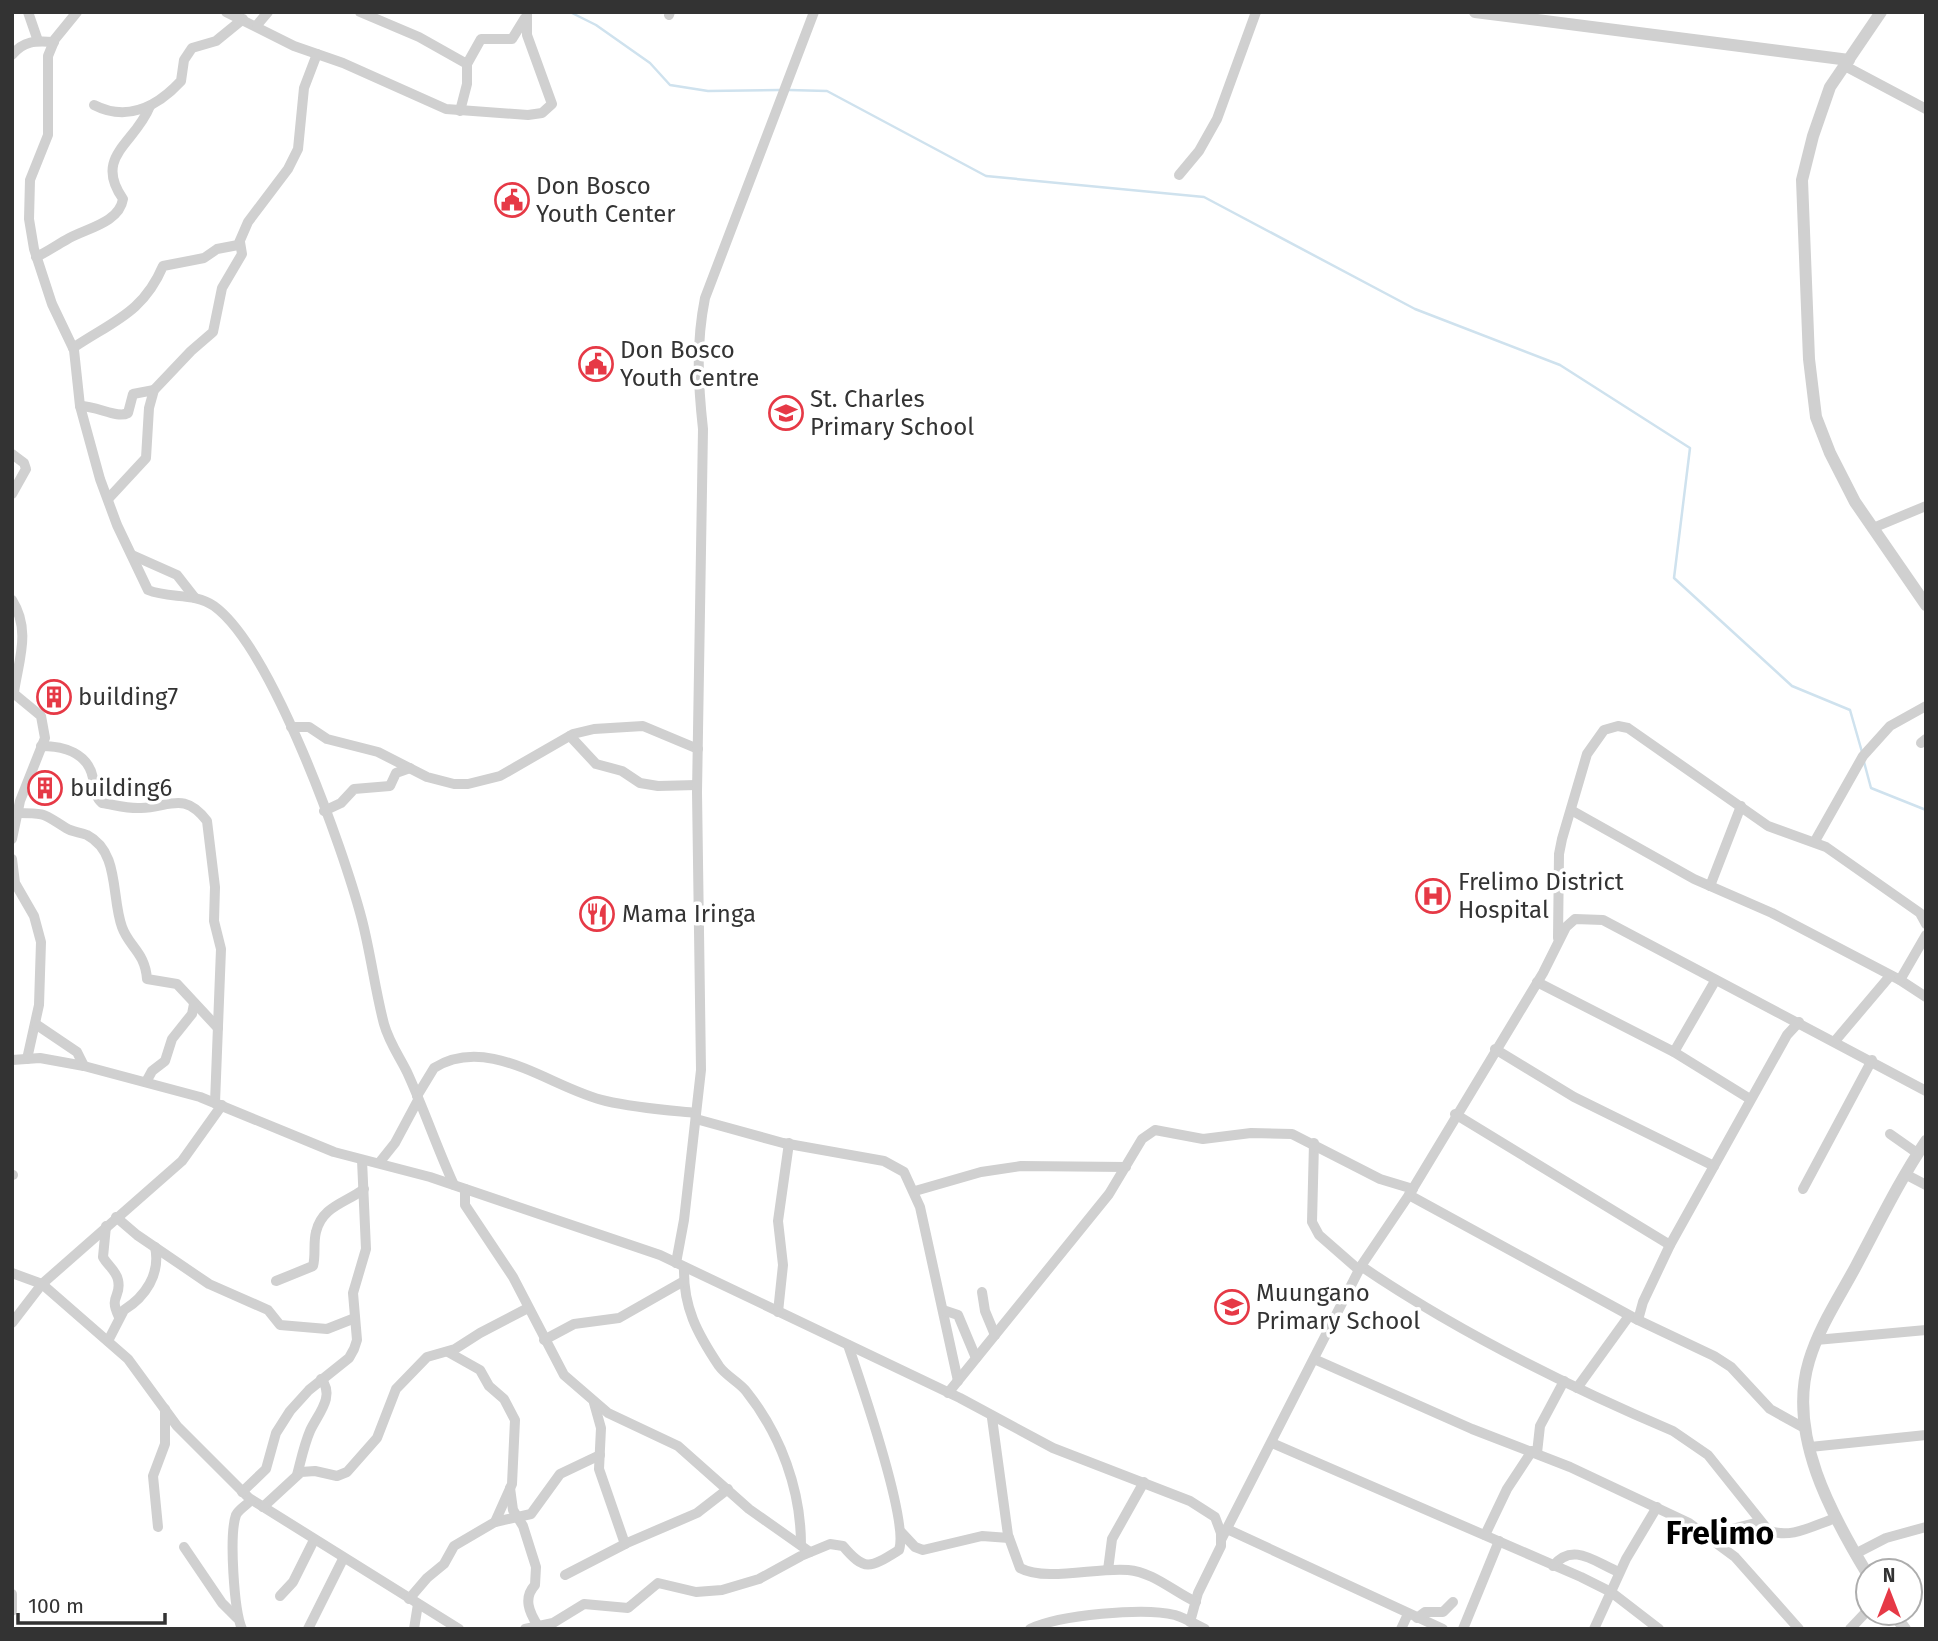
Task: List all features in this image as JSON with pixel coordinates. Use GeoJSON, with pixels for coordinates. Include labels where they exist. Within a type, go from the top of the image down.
{"type":"FeatureCollection","features":[{"type":"Feature","properties":{"kind":"street"},"geometry":{"type":"LineString","coordinates":[[28,12],[38,41]]}},
{"type":"Feature","properties":{"kind":"street"},"geometry":{"type":"LineString","coordinates":[[78,12],[54,42],[48,56],[48,135],[30,180],[28,197],[36,257],[52,304],[73,348],[80,405],[108,499],[148,590],[160,595],[195,598],[214,606],[227,618],[265,676],[291,727],[357,903],[376,976],[384,1025],[460,1187],[465,1205],[513,1277],[564,1375],[608,1413],[678,1446],[749,1509],[805,1549]]}},
{"type":"Feature","properties":{"kind":"street"},"geometry":{"type":"LineString","coordinates":[[226,12],[257,25],[294,46],[436,105],[460,111],[527,115],[542,113],[551,107],[551,100],[527,35],[526,14]]}},
{"type":"Feature","properties":{"kind":"street"},"geometry":{"type":"LineString","coordinates":[[257,25],[268,12]]}},
{"type":"Feature","properties":{"kind":"street"},"geometry":{"type":"LineString","coordinates":[[360,12],[376,15],[467,64]]}},
{"type":"Feature","properties":{"kind":"street"},"geometry":{"type":"LineString","coordinates":[[805,1549],[795,1489],[788,1466],[757,1407],[744,1389],[719,1366],[687,1308],[680,1265],[696,1116],[701,1030],[697,785],[703,429],[697,375],[700,326],[705,298],[814,12]]}},
{"type":"Feature","properties":{"kind":"street"},"geometry":{"type":"LineString","coordinates":[[1179,175],[1213,127],[1256,12]]}},
{"type":"Feature","properties":{"kind":"street"},"geometry":{"type":"LineString","coordinates":[[1475,12],[1847,63],[1926,109]]}},
{"type":"Feature","properties":{"kind":"street"},"geometry":{"type":"LineString","coordinates":[[1881,12],[1830,87],[1812,136],[1802,180],[1809,359],[1816,417],[1855,502],[1926,605]]}},
{"type":"Feature","properties":{"kind":"street"},"geometry":{"type":"LineString","coordinates":[[460,111],[467,84],[467,64],[481,39],[515,37],[526,14]]}},
{"type":"Feature","properties":{"kind":"street"},"geometry":{"type":"LineString","coordinates":[[93,105],[128,115],[150,106],[181,81],[184,60],[192,48],[216,41],[243,19]]}},
{"type":"Feature","properties":{"kind":"street"},"geometry":{"type":"LineString","coordinates":[[12,55],[24,44],[54,42]]}},
{"type":"Feature","properties":{"kind":"street"},"geometry":{"type":"LineString","coordinates":[[73,348],[134,311],[157,283],[166,264],[204,258],[217,249],[234,247],[240,242],[248,222],[288,169],[298,149],[304,88],[317,54]]}},
{"type":"Feature","properties":{"kind":"street"},"geometry":{"type":"LineString","coordinates":[[36,257],[65,240],[93,229],[120,209],[124,199],[115,188],[111,169],[116,155],[139,127],[150,106]]}},
{"type":"Feature","properties":{"kind":"street"},"geometry":{"type":"LineString","coordinates":[[108,499],[146,458],[149,408],[154,390],[213,332],[222,288],[242,254],[240,242]]}},
{"type":"Feature","properties":{"kind":"street"},"geometry":{"type":"LineString","coordinates":[[80,405],[100,407],[113,414],[124,415],[128,413],[133,394],[154,390]]}},
{"type":"Feature","properties":{"kind":"street"},"geometry":{"type":"LineString","coordinates":[[12,454],[24,463],[26,469],[12,494]]}},
{"type":"Feature","properties":{"kind":"street"},"geometry":{"type":"LineString","coordinates":[[1873,528],[1926,506]]}},
{"type":"Feature","properties":{"kind":"street"},"geometry":{"type":"LineString","coordinates":[[132,555],[177,575],[195,598]]}},
{"type":"Feature","properties":{"kind":"street"},"geometry":{"type":"LineString","coordinates":[[12,600],[19,611],[24,635],[13,692],[41,716],[44,738],[17,813],[12,839]]}},
{"type":"Feature","properties":{"kind":"street"},"geometry":{"type":"LineString","coordinates":[[1815,841],[1863,756],[1890,726],[1926,706]]}},
{"type":"Feature","properties":{"kind":"street"},"geometry":{"type":"LineString","coordinates":[[291,727],[309,727],[327,739],[378,752],[427,777],[468,784],[511,771],[570,736],[594,729],[643,726],[698,749]]}},
{"type":"Feature","properties":{"kind":"street"},"geometry":{"type":"LineString","coordinates":[[1558,941],[1559,854],[1571,810],[1587,754],[1604,730],[1618,726],[1628,728],[1768,826],[1815,841],[1886,887],[1920,913],[1926,924]]}},
{"type":"Feature","properties":{"kind":"street"},"geometry":{"type":"LineString","coordinates":[[570,736],[596,764],[622,771],[640,783],[697,785]]}},
{"type":"Feature","properties":{"kind":"street"},"geometry":{"type":"LineString","coordinates":[[12,1324],[42,1284],[182,1161],[218,1104],[221,949],[214,921],[215,887],[206,821],[201,813],[181,803],[137,809],[103,803],[96,795],[91,770],[85,760],[68,749],[41,746]]}},
{"type":"Feature","properties":{"kind":"street"},"geometry":{"type":"LineString","coordinates":[[324,811],[341,803],[354,789],[387,788],[396,773],[410,768]]}},
{"type":"Feature","properties":{"kind":"street"},"geometry":{"type":"LineString","coordinates":[[1710,886],[1741,806]]}},
{"type":"Feature","properties":{"kind":"street"},"geometry":{"type":"LineString","coordinates":[[1571,810],[1710,886],[1772,913],[1926,997]]}},
{"type":"Feature","properties":{"kind":"street"},"geometry":{"type":"LineString","coordinates":[[17,813],[46,814],[65,828],[86,835],[103,850],[110,864],[114,903],[122,928],[142,957],[147,979],[177,984],[218,1028]]}},
{"type":"Feature","properties":{"kind":"street"},"geometry":{"type":"LineString","coordinates":[[12,859],[15,883],[34,916],[41,942],[37,1025],[27,1059]]}},
{"type":"Feature","properties":{"kind":"street"},"geometry":{"type":"LineString","coordinates":[[1190,1622],[1221,1540],[1360,1268],[1411,1192],[1455,1114],[1537,982],[1558,941],[1575,919],[1603,920],[1769,1011],[1799,1022],[1926,1091]]}},
{"type":"Feature","properties":{"kind":"street"},"geometry":{"type":"LineString","coordinates":[[1835,1041],[1895,978],[1926,935]]}},
{"type":"Feature","properties":{"kind":"street"},"geometry":{"type":"LineString","coordinates":[[1674,1052],[1715,981]]}},
{"type":"Feature","properties":{"kind":"street"},"geometry":{"type":"LineString","coordinates":[[1537,982],[1674,1052],[1750,1099]]}},
{"type":"Feature","properties":{"kind":"street"},"geometry":{"type":"LineString","coordinates":[[146,1083],[152,1071],[165,1061],[172,1039],[192,1014],[194,1004]]}},
{"type":"Feature","properties":{"kind":"street"},"geometry":{"type":"LineString","coordinates":[[1577,1388],[1634,1318],[1670,1245],[1750,1099],[1787,1035],[1799,1022]]}},
{"type":"Feature","properties":{"kind":"street"},"geometry":{"type":"LineString","coordinates":[[37,1025],[77,1052],[84,1066]]}},
{"type":"Feature","properties":{"kind":"street"},"geometry":{"type":"LineString","coordinates":[[1495,1049],[1574,1097],[1714,1166]]}},
{"type":"Feature","properties":{"kind":"street"},"geometry":{"type":"LineString","coordinates":[[379,1163],[395,1143],[433,1068],[476,1057],[517,1066],[606,1101],[696,1116],[789,1143],[897,1166],[915,1191],[958,1381]]}},
{"type":"Feature","properties":{"kind":"street"},"geometry":{"type":"LineString","coordinates":[[12,1060],[27,1059],[84,1066],[218,1104],[334,1152],[460,1187],[680,1265],[948,1393],[1053,1448],[1144,1482],[1205,1509],[1220,1525],[1221,1540]]}},
{"type":"Feature","properties":{"kind":"street"},"geometry":{"type":"LineString","coordinates":[[1803,1189],[1872,1060]]}},
{"type":"Feature","properties":{"kind":"street"},"geometry":{"type":"LineString","coordinates":[[1455,1114],[1670,1245]]}},
{"type":"Feature","properties":{"kind":"street"},"geometry":{"type":"LineString","coordinates":[[948,1393],[1109,1194],[1142,1139],[1156,1130],[1203,1139],[1273,1132],[1292,1134],[1314,1143],[1411,1192],[1634,1318],[1731,1367],[1770,1409],[1806,1429]]}},
{"type":"Feature","properties":{"kind":"street"},"geometry":{"type":"LineString","coordinates":[[1890,1134],[1917,1153]]}},
{"type":"Feature","properties":{"kind":"street"},"geometry":{"type":"LineString","coordinates":[[1857,1557],[1836,1518],[1810,1447],[1806,1429],[1805,1383],[1816,1340],[1926,1140]]}},
{"type":"Feature","properties":{"kind":"street"},"geometry":{"type":"LineString","coordinates":[[778,1312],[783,1265],[778,1222],[789,1143]]}},
{"type":"Feature","properties":{"kind":"street"},"geometry":{"type":"LineString","coordinates":[[1314,1143],[1312,1222],[1319,1235],[1360,1268],[1476,1336],[1577,1388],[1673,1431],[1701,1448],[1768,1530],[1792,1534],[1836,1518]]}},
{"type":"Feature","properties":{"kind":"street"},"geometry":{"type":"LineString","coordinates":[[242,1492],[267,1469],[276,1433],[290,1410],[349,1358],[357,1340],[353,1293],[366,1249],[362,1160]]}},
{"type":"Feature","properties":{"kind":"street"},"geometry":{"type":"LineString","coordinates":[[915,1191],[981,1172],[1021,1166],[1126,1167]]}},
{"type":"Feature","properties":{"kind":"street"},"geometry":{"type":"LineString","coordinates":[[1905,1174],[1926,1185]]}},
{"type":"Feature","properties":{"kind":"street"},"geometry":{"type":"LineString","coordinates":[[276,1281],[313,1266],[315,1237],[322,1219],[335,1204],[364,1189]]}},
{"type":"Feature","properties":{"kind":"street"},"geometry":{"type":"LineString","coordinates":[[117,1217],[155,1247],[228,1295],[268,1310],[280,1325],[327,1329],[355,1318]]}},
{"type":"Feature","properties":{"kind":"street"},"geometry":{"type":"LineString","coordinates":[[106,1226],[103,1257],[116,1273],[119,1282],[113,1301],[119,1317]]}},
{"type":"Feature","properties":{"kind":"street"},"geometry":{"type":"LineString","coordinates":[[108,1341],[119,1317],[126,1308],[135,1305],[152,1279],[158,1264],[155,1247]]}},
{"type":"Feature","properties":{"kind":"street"},"geometry":{"type":"LineString","coordinates":[[12,1273],[42,1284],[128,1359],[201,1452],[251,1500],[459,1629]]}},
{"type":"Feature","properties":{"kind":"street"},"geometry":{"type":"LineString","coordinates":[[544,1340],[574,1324],[619,1318],[684,1281]]}},
{"type":"Feature","properties":{"kind":"street"},"geometry":{"type":"LineString","coordinates":[[982,1292],[985,1311],[995,1335]]}},
{"type":"Feature","properties":{"kind":"street"},"geometry":{"type":"LineString","coordinates":[[297,1475],[315,1471],[337,1476],[347,1472],[377,1438],[400,1384],[413,1374],[426,1357],[448,1352],[528,1308]]}},
{"type":"Feature","properties":{"kind":"street"},"geometry":{"type":"LineString","coordinates":[[943,1310],[958,1315],[976,1358]]}},
{"type":"Feature","properties":{"kind":"street"},"geometry":{"type":"LineString","coordinates":[[1816,1340],[1926,1331]]}},
{"type":"Feature","properties":{"kind":"street"},"geometry":{"type":"LineString","coordinates":[[525,1629],[559,1621],[584,1604],[628,1608],[658,1583],[696,1592],[745,1584],[805,1549],[838,1544],[846,1549],[855,1563],[862,1565],[876,1563],[894,1553],[901,1544],[901,1532],[882,1453],[848,1345]]}},
{"type":"Feature","properties":{"kind":"street"},"geometry":{"type":"LineString","coordinates":[[448,1352],[480,1370],[489,1386],[504,1399],[515,1420],[510,1488],[513,1510],[536,1567],[535,1585],[529,1591],[528,1600],[530,1614],[538,1626]]}},
{"type":"Feature","properties":{"kind":"street"},"geometry":{"type":"LineString","coordinates":[[1314,1359],[1427,1410],[1535,1452],[1657,1507],[1709,1535],[1735,1557],[1799,1629]]}},
{"type":"Feature","properties":{"kind":"street"},"geometry":{"type":"LineString","coordinates":[[263,1507],[297,1475],[310,1430],[326,1398],[326,1387],[321,1380]]}},
{"type":"Feature","properties":{"kind":"street"},"geometry":{"type":"LineString","coordinates":[[1485,1535],[1507,1489],[1535,1452],[1542,1420],[1564,1381]]}},
{"type":"Feature","properties":{"kind":"street"},"geometry":{"type":"LineString","coordinates":[[593,1401],[601,1429],[601,1479],[625,1544]]}},
{"type":"Feature","properties":{"kind":"street"},"geometry":{"type":"LineString","coordinates":[[158,1527],[153,1476],[164,1444],[165,1409]]}},
{"type":"Feature","properties":{"kind":"street"},"geometry":{"type":"LineString","coordinates":[[992,1418],[1009,1538],[1015,1562],[1026,1572],[1130,1570],[1150,1576],[1196,1602]]}},
{"type":"Feature","properties":{"kind":"street"},"geometry":{"type":"LineString","coordinates":[[1810,1447],[1926,1435]]}},
{"type":"Feature","properties":{"kind":"street"},"geometry":{"type":"LineString","coordinates":[[1272,1443],[1611,1592],[1659,1629]]}},
{"type":"Feature","properties":{"kind":"street"},"geometry":{"type":"LineString","coordinates":[[414,1629],[414,1601],[427,1578],[444,1564],[454,1546],[495,1522],[518,1518],[537,1509],[560,1474],[600,1455]]}},
{"type":"Feature","properties":{"kind":"street"},"geometry":{"type":"LineString","coordinates":[[1108,1570],[1112,1539],[1144,1482]]}},
{"type":"Feature","properties":{"kind":"street"},"geometry":{"type":"LineString","coordinates":[[495,1522],[510,1488]]}},
{"type":"Feature","properties":{"kind":"street"},"geometry":{"type":"LineString","coordinates":[[565,1575],[625,1544],[697,1513],[728,1489]]}},
{"type":"Feature","properties":{"kind":"street"},"geometry":{"type":"LineString","coordinates":[[239,1624],[231,1551],[236,1516],[251,1500]]}},
{"type":"Feature","properties":{"kind":"street"},"geometry":{"type":"LineString","coordinates":[[1594,1629],[1619,1572],[1657,1507]]}},
{"type":"Feature","properties":{"kind":"street"},"geometry":{"type":"LineString","coordinates":[[1709,1535],[1759,1522]]}},
{"type":"Feature","properties":{"kind":"street"},"geometry":{"type":"LineString","coordinates":[[1855,1554],[1886,1538],[1926,1527]]}},
{"type":"Feature","properties":{"kind":"street"},"geometry":{"type":"LineString","coordinates":[[1227,1529],[1443,1629]]}},
{"type":"Feature","properties":{"kind":"street"},"geometry":{"type":"LineString","coordinates":[[901,1532],[923,1550]]}},
{"type":"Feature","properties":{"kind":"street"},"geometry":{"type":"LineString","coordinates":[[894,1553],[923,1550],[982,1536],[1009,1538]]}},
{"type":"Feature","properties":{"kind":"street"},"geometry":{"type":"LineString","coordinates":[[281,1596],[293,1582],[314,1540]]}},
{"type":"Feature","properties":{"kind":"street"},"geometry":{"type":"LineString","coordinates":[[1463,1629],[1499,1541]]}},
{"type":"Feature","properties":{"kind":"street"},"geometry":{"type":"LineString","coordinates":[[184,1547],[239,1624]]}},
{"type":"Feature","properties":{"kind":"street"},"geometry":{"type":"LineString","coordinates":[[1553,1566],[1563,1555],[1572,1552],[1619,1572]]}},
{"type":"Feature","properties":{"kind":"street"},"geometry":{"type":"LineString","coordinates":[[308,1629],[343,1559]]}},
{"type":"Feature","properties":{"kind":"street"},"geometry":{"type":"LineString","coordinates":[[12,1594],[12,1611]]}},
{"type":"Feature","properties":{"kind":"street"},"geometry":{"type":"LineString","coordinates":[[1401,1629],[1413,1616],[1425,1612],[1443,1612],[1453,1602]]}},
{"type":"Feature","properties":{"kind":"street"},"geometry":{"type":"LineString","coordinates":[[1030,1629],[1065,1618],[1166,1614],[1205,1629]]}},
{"type":"Feature","properties":{"kind":"waterway"},"geometry":{"type":"LineString","coordinates":[[570,12],[596,25],[650,63],[670,85],[708,91],[779,90]]}},
{"type":"Feature","properties":{"kind":"waterway"},"geometry":{"type":"LineString","coordinates":[[789,90],[827,91],[986,176],[1204,197],[1415,309],[1560,365],[1690,448],[1674,578],[1792,686],[1850,710],[1862,752]]}},
{"type":"Feature","properties":{"kind":"waterway"},"geometry":{"type":"LineString","coordinates":[[1864,762],[1871,788],[1926,810]]}},
{"type":"Feature","properties":{"kind":"place","name":"Don Bosco Youth Center"},"geometry":{"type":"Point","coordinates":[512,200]}},
{"type":"Feature","properties":{"kind":"place","name":"Don Bosco Youth Centre"},"geometry":{"type":"Point","coordinates":[596,364]}},
{"type":"Feature","properties":{"kind":"place","name":"St. Charles Primary School"},"geometry":{"type":"Point","coordinates":[786,413]}},
{"type":"Feature","properties":{"kind":"place","name":"building7"},"geometry":{"type":"Point","coordinates":[54,697]}},
{"type":"Feature","properties":{"kind":"place","name":"building6"},"geometry":{"type":"Point","coordinates":[45,788]}},
{"type":"Feature","properties":{"kind":"place","name":"Frelimo District Hospital"},"geometry":{"type":"Point","coordinates":[1433,896]}},
{"type":"Feature","properties":{"kind":"place","name":"Mama Iringa"},"geometry":{"type":"Point","coordinates":[597,914]}},
{"type":"Feature","properties":{"kind":"place","name":"Muungano Primary School"},"geometry":{"type":"Point","coordinates":[1232,1307]}},
{"type":"Feature","properties":{"kind":"district","name":"Frelimo"},"geometry":{"type":"Point","coordinates":[1720,1533]}}]}
